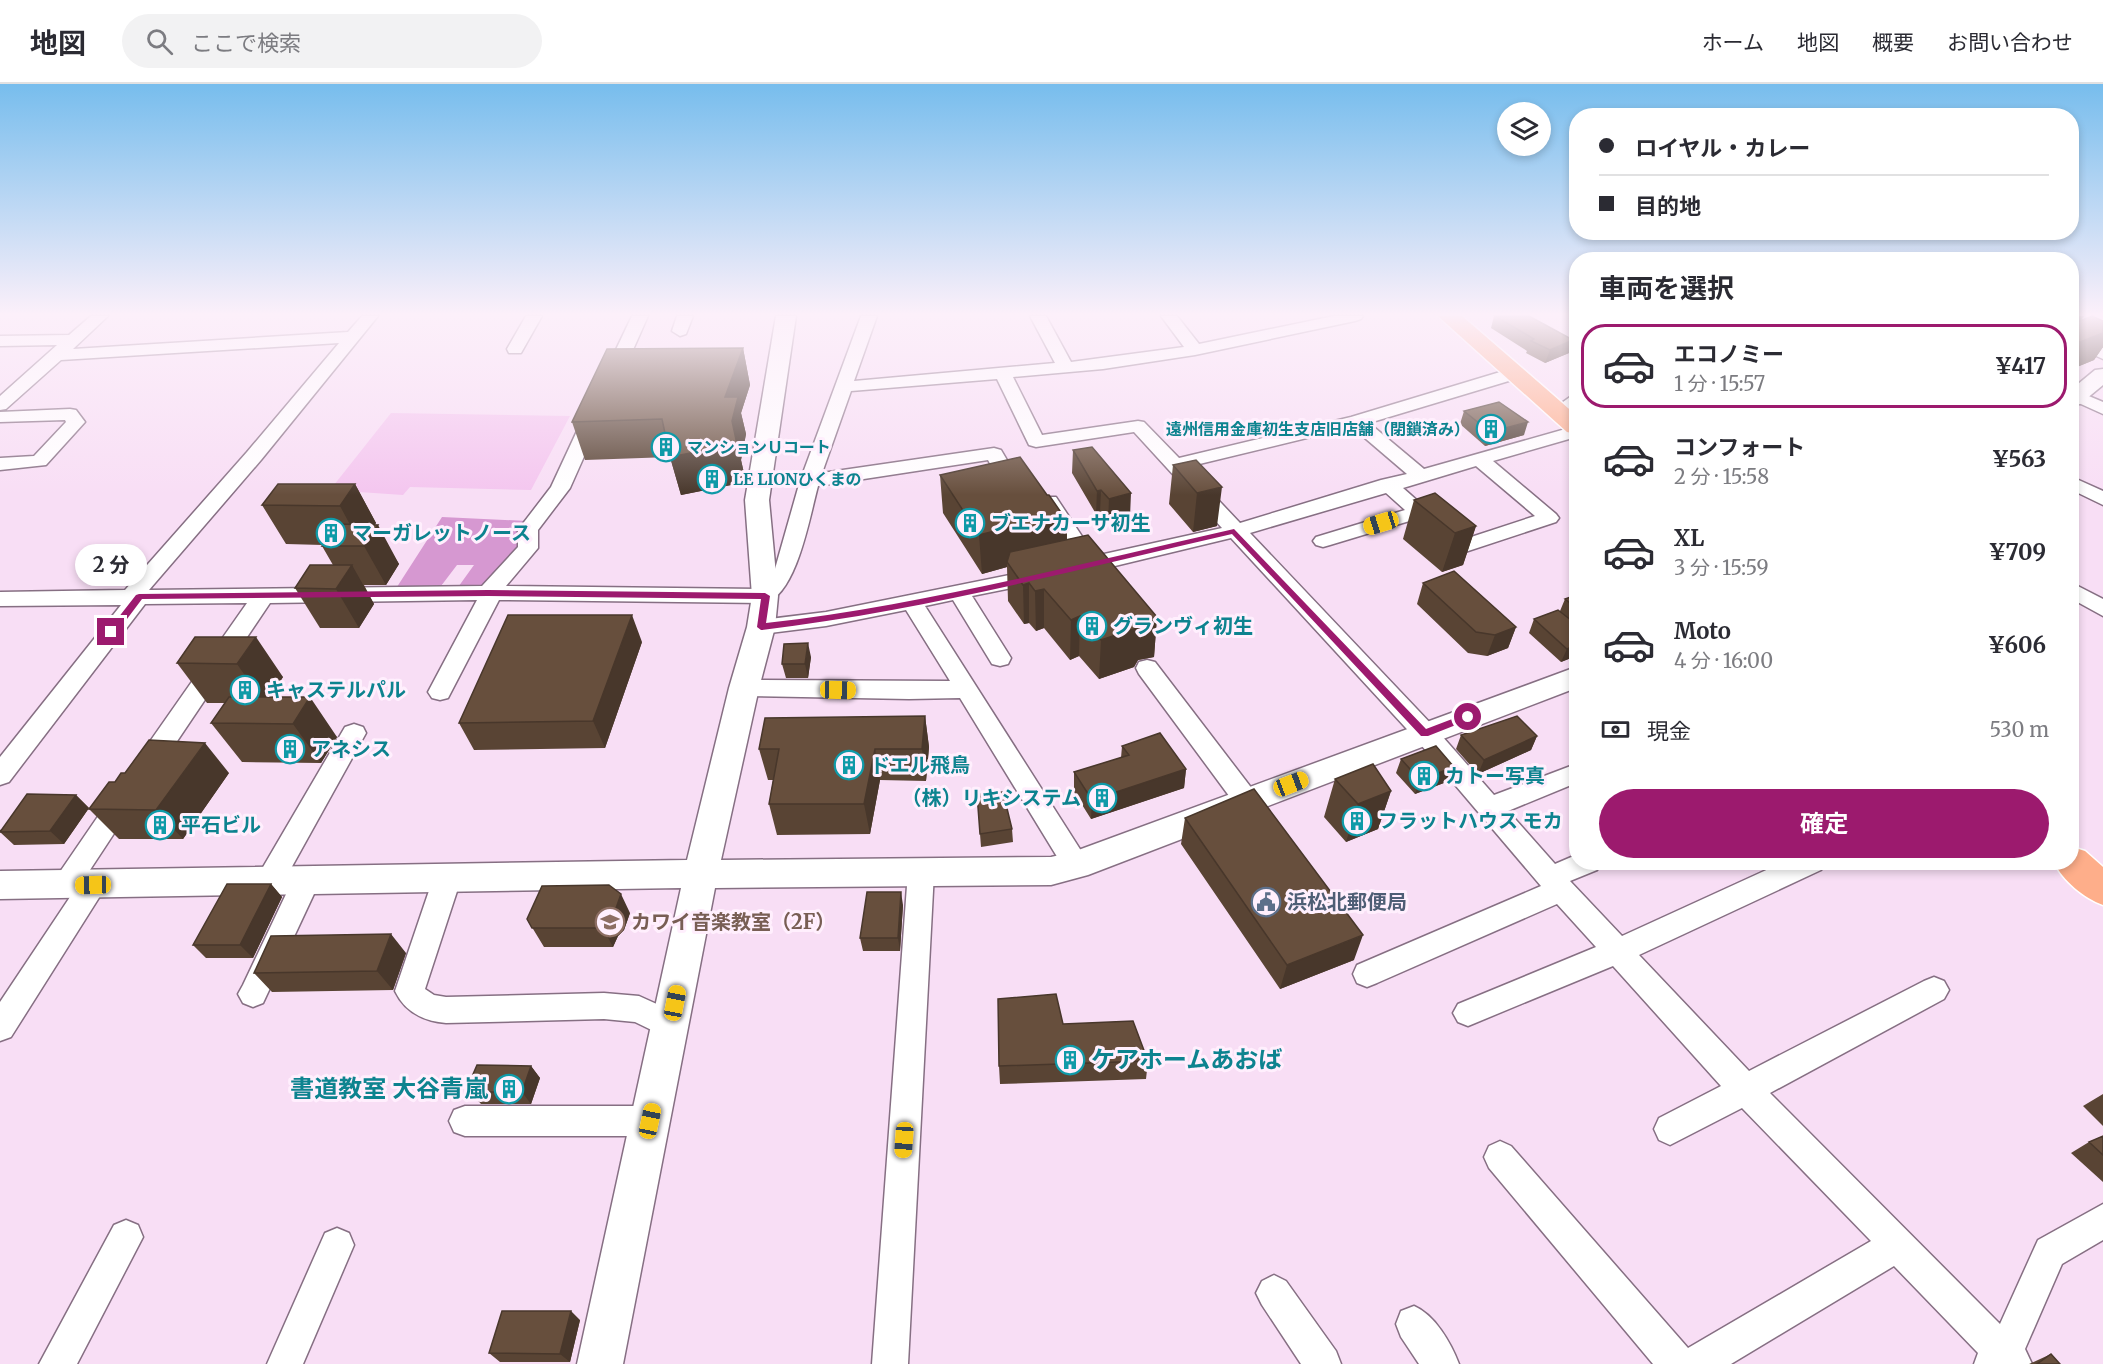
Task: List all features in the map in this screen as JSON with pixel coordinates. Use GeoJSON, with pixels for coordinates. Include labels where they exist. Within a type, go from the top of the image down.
{"type":"FeatureCollection","features":[{"type":"Feature","properties":{"kind":"highway"},"geometry":{"type":"LineString","coordinates":[[1520,376],[1568,406]]}},
{"type":"Feature","properties":{"kind":"highway"},"geometry":{"type":"LineString","coordinates":[[2079,868],[2103,889]]}},
{"type":"Feature","properties":{"kind":"street"},"geometry":{"type":"LineString","coordinates":[[0,405],[33,376]]}},
{"type":"Feature","properties":{"kind":"street"},"geometry":{"type":"LineString","coordinates":[[0,776],[135,596],[320,376]]}},
{"type":"Feature","properties":{"kind":"street"},"geometry":{"type":"LineString","coordinates":[[440,692],[490,593],[528,548],[528,530],[560,488],[612,376]]}},
{"type":"Feature","properties":{"kind":"street"},"geometry":{"type":"LineString","coordinates":[[600,1364],[701,874],[744,688],[761,627],[765,596],[757,500],[777,376]]}},
{"type":"Feature","properties":{"kind":"street"},"geometry":{"type":"LineString","coordinates":[[765,596],[785,570],[810,481],[846,376]]}},
{"type":"Feature","properties":{"kind":"street"},"geometry":{"type":"LineString","coordinates":[[842,387],[982,376]]}},
{"type":"Feature","properties":{"kind":"street"},"geometry":{"type":"LineString","coordinates":[[1004,376],[1036,441],[1138,426],[1425,733],[1557,884],[1745,1089],[1897,1245],[2003,1361],[2050,1252],[2103,1221]]}},
{"type":"Feature","properties":{"kind":"street"},"geometry":{"type":"LineString","coordinates":[[1174,465],[1356,420],[1507,376]]}},
{"type":"Feature","properties":{"kind":"street"},"geometry":{"type":"LineString","coordinates":[[2079,393],[2102,376]]}},
{"type":"Feature","properties":{"kind":"street"},"geometry":{"type":"LineString","coordinates":[[0,385],[22,385]]}},
{"type":"Feature","properties":{"kind":"street"},"geometry":{"type":"LineString","coordinates":[[2079,399],[2103,409]]}},
{"type":"Feature","properties":{"kind":"street"},"geometry":{"type":"LineString","coordinates":[[0,417],[70,414],[76,423],[39,461],[0,464]]}},
{"type":"Feature","properties":{"kind":"street"},"geometry":{"type":"LineString","coordinates":[[1356,420],[1419,475]]}},
{"type":"Feature","properties":{"kind":"street"},"geometry":{"type":"LineString","coordinates":[[761,627],[826,619],[960,594],[1234,531],[1569,431]]}},
{"type":"Feature","properties":{"kind":"street"},"geometry":{"type":"LineString","coordinates":[[810,481],[994,454],[1008,479],[1031,474],[1090,565]]}},
{"type":"Feature","properties":{"kind":"street"},"geometry":{"type":"LineString","coordinates":[[1388,484],[1458,548],[1549,518],[1479,459]]}},
{"type":"Feature","properties":{"kind":"street"},"geometry":{"type":"LineString","coordinates":[[2079,487],[2103,500]]}},
{"type":"Feature","properties":{"kind":"street"},"geometry":{"type":"LineString","coordinates":[[1323,541],[1419,512]]}},
{"type":"Feature","properties":{"kind":"street"},"geometry":{"type":"LineString","coordinates":[[0,599],[490,593],[765,596]]}},
{"type":"Feature","properties":{"kind":"street"},"geometry":{"type":"LineString","coordinates":[[960,594],[1000,658]]}},
{"type":"Feature","properties":{"kind":"street"},"geometry":{"type":"LineString","coordinates":[[2079,594],[2103,609]]}},
{"type":"Feature","properties":{"kind":"street"},"geometry":{"type":"LineString","coordinates":[[0,1027],[79,885],[264,595]]}},
{"type":"Feature","properties":{"kind":"street"},"geometry":{"type":"LineString","coordinates":[[912,602],[1076,865]]}},
{"type":"Feature","properties":{"kind":"street"},"geometry":{"type":"LineString","coordinates":[[1147,668],[1247,801]]}},
{"type":"Feature","properties":{"kind":"street"},"geometry":{"type":"LineString","coordinates":[[0,885],[1051,871],[1076,865],[1569,680]]}},
{"type":"Feature","properties":{"kind":"street"},"geometry":{"type":"LineString","coordinates":[[744,688],[909,691],[968,689]]}},
{"type":"Feature","properties":{"kind":"street"},"geometry":{"type":"LineString","coordinates":[[269,882],[354,733]]}},
{"type":"Feature","properties":{"kind":"street"},"geometry":{"type":"LineString","coordinates":[[1490,807],[1569,776]]}},
{"type":"Feature","properties":{"kind":"street"},"geometry":{"type":"LineString","coordinates":[[1367,974],[1557,884],[1577,870]]}},
{"type":"Feature","properties":{"kind":"street"},"geometry":{"type":"LineString","coordinates":[[1468,1013],[1618,951],[1795,870]]}},
{"type":"Feature","properties":{"kind":"street"},"geometry":{"type":"LineString","coordinates":[[890,1364],[921,872]]}},
{"type":"Feature","properties":{"kind":"street"},"geometry":{"type":"LineString","coordinates":[[447,879],[410,991],[419,1001],[429,1007],[446,1010],[604,1006],[639,1009],[670,1025]]}},
{"type":"Feature","properties":{"kind":"street"},"geometry":{"type":"LineString","coordinates":[[253,994],[306,881]]}},
{"type":"Feature","properties":{"kind":"street"},"geometry":{"type":"LineString","coordinates":[[1670,1128],[1934,990]]}},
{"type":"Feature","properties":{"kind":"street"},"geometry":{"type":"LineString","coordinates":[[465,1121],[650,1121]]}},
{"type":"Feature","properties":{"kind":"street"},"geometry":{"type":"LineString","coordinates":[[1500,1157],[1677,1364]]}},
{"type":"Feature","properties":{"kind":"street"},"geometry":{"type":"LineString","coordinates":[[57,1364],[126,1237]]}},
{"type":"Feature","properties":{"kind":"street"},"geometry":{"type":"LineString","coordinates":[[285,1364],[338,1245]]}},
{"type":"Feature","properties":{"kind":"street"},"geometry":{"type":"LineString","coordinates":[[1696,1364],[1897,1245]]}},
{"type":"Feature","properties":{"kind":"street"},"geometry":{"type":"LineString","coordinates":[[1274,1293],[1323,1364]]}},
{"type":"Feature","properties":{"kind":"street"},"geometry":{"type":"LineString","coordinates":[[1414,1324],[1441,1364]]}},
{"type":"Feature","properties":{"kind":"shaded area"},"geometry":{"type":"Polygon","coordinates":[[[391,413],[570,416],[531,490],[410,487],[403,495],[330,490],[391,413]]]}},
{"type":"Feature","properties":{"kind":"shaded area"},"geometry":{"type":"Polygon","coordinates":[[[442,517],[528,521],[521,548],[484,589],[456,590],[474,565],[457,565],[438,590],[395,590],[442,517]]]}},
{"type":"Feature","properties":{"kind":"building"},"geometry":{"type":"Polygon","coordinates":[[[594,376],[733,376],[725,397],[738,397],[732,421],[737,444],[670,457],[662,419],[572,422],[594,376]]]}},
{"type":"Feature","properties":{"kind":"building"},"geometry":{"type":"Polygon","coordinates":[[[1499,402],[1528,422],[1490,432],[1464,411],[1499,402]]]}},
{"type":"Feature","properties":{"kind":"building"},"geometry":{"type":"Polygon","coordinates":[[[1092,447],[1131,493],[1109,499],[1101,490],[1097,491],[1073,450],[1092,447]]]}},
{"type":"Feature","properties":{"kind":"building"},"geometry":{"type":"Polygon","coordinates":[[[1020,457],[1067,521],[1016,532],[1018,525],[979,535],[940,475],[1020,457]]]}},
{"type":"Feature","properties":{"kind":"building"},"geometry":{"type":"Polygon","coordinates":[[[1196,460],[1222,487],[1197,493],[1173,465],[1196,460]]]}},
{"type":"Feature","properties":{"kind":"building"},"geometry":{"type":"Polygon","coordinates":[[[278,484],[355,484],[340,506],[262,505],[278,484]]]}},
{"type":"Feature","properties":{"kind":"building"},"geometry":{"type":"Polygon","coordinates":[[[1435,493],[1476,526],[1455,533],[1414,500],[1435,493]]]}},
{"type":"Feature","properties":{"kind":"building"},"geometry":{"type":"Polygon","coordinates":[[[337,524],[378,525],[364,546],[322,546],[337,524]]]}},
{"type":"Feature","properties":{"kind":"building"},"geometry":{"type":"Polygon","coordinates":[[[1088,535],[1157,617],[1141,620],[1137,628],[1101,640],[1080,616],[1071,620],[1044,589],[1035,591],[1029,583],[1023,585],[1007,562],[1010,552],[1088,535]]]}},
{"type":"Feature","properties":{"kind":"building"},"geometry":{"type":"Polygon","coordinates":[[[310,565],[352,565],[336,589],[295,588],[310,565]]]}},
{"type":"Feature","properties":{"kind":"building"},"geometry":{"type":"Polygon","coordinates":[[[1454,571],[1516,627],[1495,635],[1476,632],[1423,583],[1454,571]]]}},
{"type":"Feature","properties":{"kind":"building"},"geometry":{"type":"Polygon","coordinates":[[[1558,610],[1569,619],[1569,648],[1567,649],[1534,619],[1558,610]]]}},
{"type":"Feature","properties":{"kind":"building"},"geometry":{"type":"Polygon","coordinates":[[[508,615],[632,615],[593,721],[459,723],[508,615]]]}},
{"type":"Feature","properties":{"kind":"building"},"geometry":{"type":"Polygon","coordinates":[[[195,637],[256,637],[237,664],[177,663],[195,637]]]}},
{"type":"Feature","properties":{"kind":"building"},"geometry":{"type":"Polygon","coordinates":[[[808,643],[805,664],[782,664],[784,644],[808,643]]]}},
{"type":"Feature","properties":{"kind":"building"},"geometry":{"type":"Polygon","coordinates":[[[229,697],[310,697],[293,724],[211,723],[229,697]]]}},
{"type":"Feature","properties":{"kind":"building"},"geometry":{"type":"Polygon","coordinates":[[[925,716],[922,749],[875,749],[864,804],[769,804],[779,749],[759,749],[765,718],[925,716]]]}},
{"type":"Feature","properties":{"kind":"building"},"geometry":{"type":"Polygon","coordinates":[[[1517,716],[1537,736],[1484,760],[1461,735],[1517,716]]]}},
{"type":"Feature","properties":{"kind":"building"},"geometry":{"type":"Polygon","coordinates":[[[1160,733],[1186,769],[1092,800],[1074,772],[1129,755],[1122,746],[1160,733]]]}},
{"type":"Feature","properties":{"kind":"building"},"geometry":{"type":"Polygon","coordinates":[[[149,740],[205,743],[156,810],[89,809],[109,782],[115,782],[121,773],[125,773],[149,740]]]}},
{"type":"Feature","properties":{"kind":"building"},"geometry":{"type":"Polygon","coordinates":[[[1436,746],[1454,767],[1420,780],[1401,759],[1436,746]]]}},
{"type":"Feature","properties":{"kind":"building"},"geometry":{"type":"Polygon","coordinates":[[[1373,764],[1391,791],[1358,804],[1335,779],[1373,764]]]}},
{"type":"Feature","properties":{"kind":"building","name":"浜松北郵便局"},"geometry":{"type":"Polygon","coordinates":[[[1254,789],[1363,935],[1287,965],[1185,818],[1254,789]]]}},
{"type":"Feature","properties":{"kind":"building"},"geometry":{"type":"Polygon","coordinates":[[[1003,792],[1012,829],[980,834],[977,794],[1003,792]]]}},
{"type":"Feature","properties":{"kind":"building"},"geometry":{"type":"Polygon","coordinates":[[[27,794],[76,795],[50,831],[0,832],[27,794]]]}},
{"type":"Feature","properties":{"kind":"building"},"geometry":{"type":"Polygon","coordinates":[[[227,884],[271,884],[240,945],[193,945],[227,884]]]}},
{"type":"Feature","properties":{"kind":"building"},"geometry":{"type":"Polygon","coordinates":[[[609,885],[621,894],[615,911],[608,916],[603,928],[532,928],[527,919],[542,886],[609,885]]]}},
{"type":"Feature","properties":{"kind":"building"},"geometry":{"type":"Polygon","coordinates":[[[867,892],[901,892],[898,938],[860,938],[867,892]]]}},
{"type":"Feature","properties":{"kind":"building"},"geometry":{"type":"Polygon","coordinates":[[[391,934],[377,971],[254,973],[271,936],[391,934]]]}},
{"type":"Feature","properties":{"kind":"building","name":"ケアホームあおば"},"geometry":{"type":"Polygon","coordinates":[[[1056,994],[1063,1024],[1133,1021],[1148,1061],[999,1066],[998,999],[1056,994]]]}},
{"type":"Feature","properties":{"kind":"building"},"geometry":{"type":"Polygon","coordinates":[[[477,1065],[531,1066],[522,1092],[471,1092],[473,1088],[467,1088],[477,1065]]]}},
{"type":"Feature","properties":{"kind":"building"},"geometry":{"type":"Polygon","coordinates":[[[2103,1136],[2103,1155],[2089,1142],[2103,1136]]]}},
{"type":"Feature","properties":{"kind":"building"},"geometry":{"type":"Polygon","coordinates":[[[502,1311],[571,1311],[560,1354],[489,1353],[502,1311]]]}},
{"type":"Feature","properties":{"kind":"building"},"geometry":{"type":"Polygon","coordinates":[[[2051,1354],[2060,1364],[2037,1364],[2051,1354]]]}},
{"type":"Feature","properties":{"kind":"place","name":"遠州信用金庫初生支店旧店舗（閉鎖済み）"},"geometry":{"type":"Point","coordinates":[1491,429]}},
{"type":"Feature","properties":{"kind":"place","name":"マンションＵコート"},"geometry":{"type":"Point","coordinates":[666,447]}},
{"type":"Feature","properties":{"kind":"place","name":"LE LIONひくまの"},"geometry":{"type":"Point","coordinates":[712,479]}},
{"type":"Feature","properties":{"kind":"place","name":"ブエナカーサ初生"},"geometry":{"type":"Point","coordinates":[970,523]}},
{"type":"Feature","properties":{"kind":"place","name":"マーガレットノース"},"geometry":{"type":"Point","coordinates":[331,533]}},
{"type":"Feature","properties":{"kind":"place","name":"グランヴィ初生"},"geometry":{"type":"Point","coordinates":[1092,626]}},
{"type":"Feature","properties":{"kind":"place","name":"キャステルパル"},"geometry":{"type":"Point","coordinates":[245,690]}},
{"type":"Feature","properties":{"kind":"place","name":"アネシス"},"geometry":{"type":"Point","coordinates":[290,749]}},
{"type":"Feature","properties":{"kind":"place","name":"ドエル飛鳥"},"geometry":{"type":"Point","coordinates":[849,765]}},
{"type":"Feature","properties":{"kind":"place","name":"カトー写真"},"geometry":{"type":"Point","coordinates":[1424,776]}},
{"type":"Feature","properties":{"kind":"place","name":"（株）リキシステム"},"geometry":{"type":"Point","coordinates":[1102,798]}},
{"type":"Feature","properties":{"kind":"place","name":"フラットハウス モカ"},"geometry":{"type":"Point","coordinates":[1357,821]}},
{"type":"Feature","properties":{"kind":"place","name":"平石ビル"},"geometry":{"type":"Point","coordinates":[160,825]}},
{"type":"Feature","properties":{"kind":"place","name":"浜松北郵便局"},"geometry":{"type":"Point","coordinates":[1266,902]}},
{"type":"Feature","properties":{"kind":"place","name":"カワイ音楽教室（2F）"},"geometry":{"type":"Point","coordinates":[610,922]}},
{"type":"Feature","properties":{"kind":"place","name":"ケアホームあおば"},"geometry":{"type":"Point","coordinates":[1070,1060]}},
{"type":"Feature","properties":{"kind":"place","name":"書道教室 大谷青嵐"},"geometry":{"type":"Point","coordinates":[509,1089]}},
{"type":"Feature","properties":{"kind":"route"},"geometry":{"type":"LineString","coordinates":[[111,632],[139,597],[488,593],[765,596],[761,627],[826,619],[960,594],[1234,531],[1425,733],[1468,717]]}}]}
